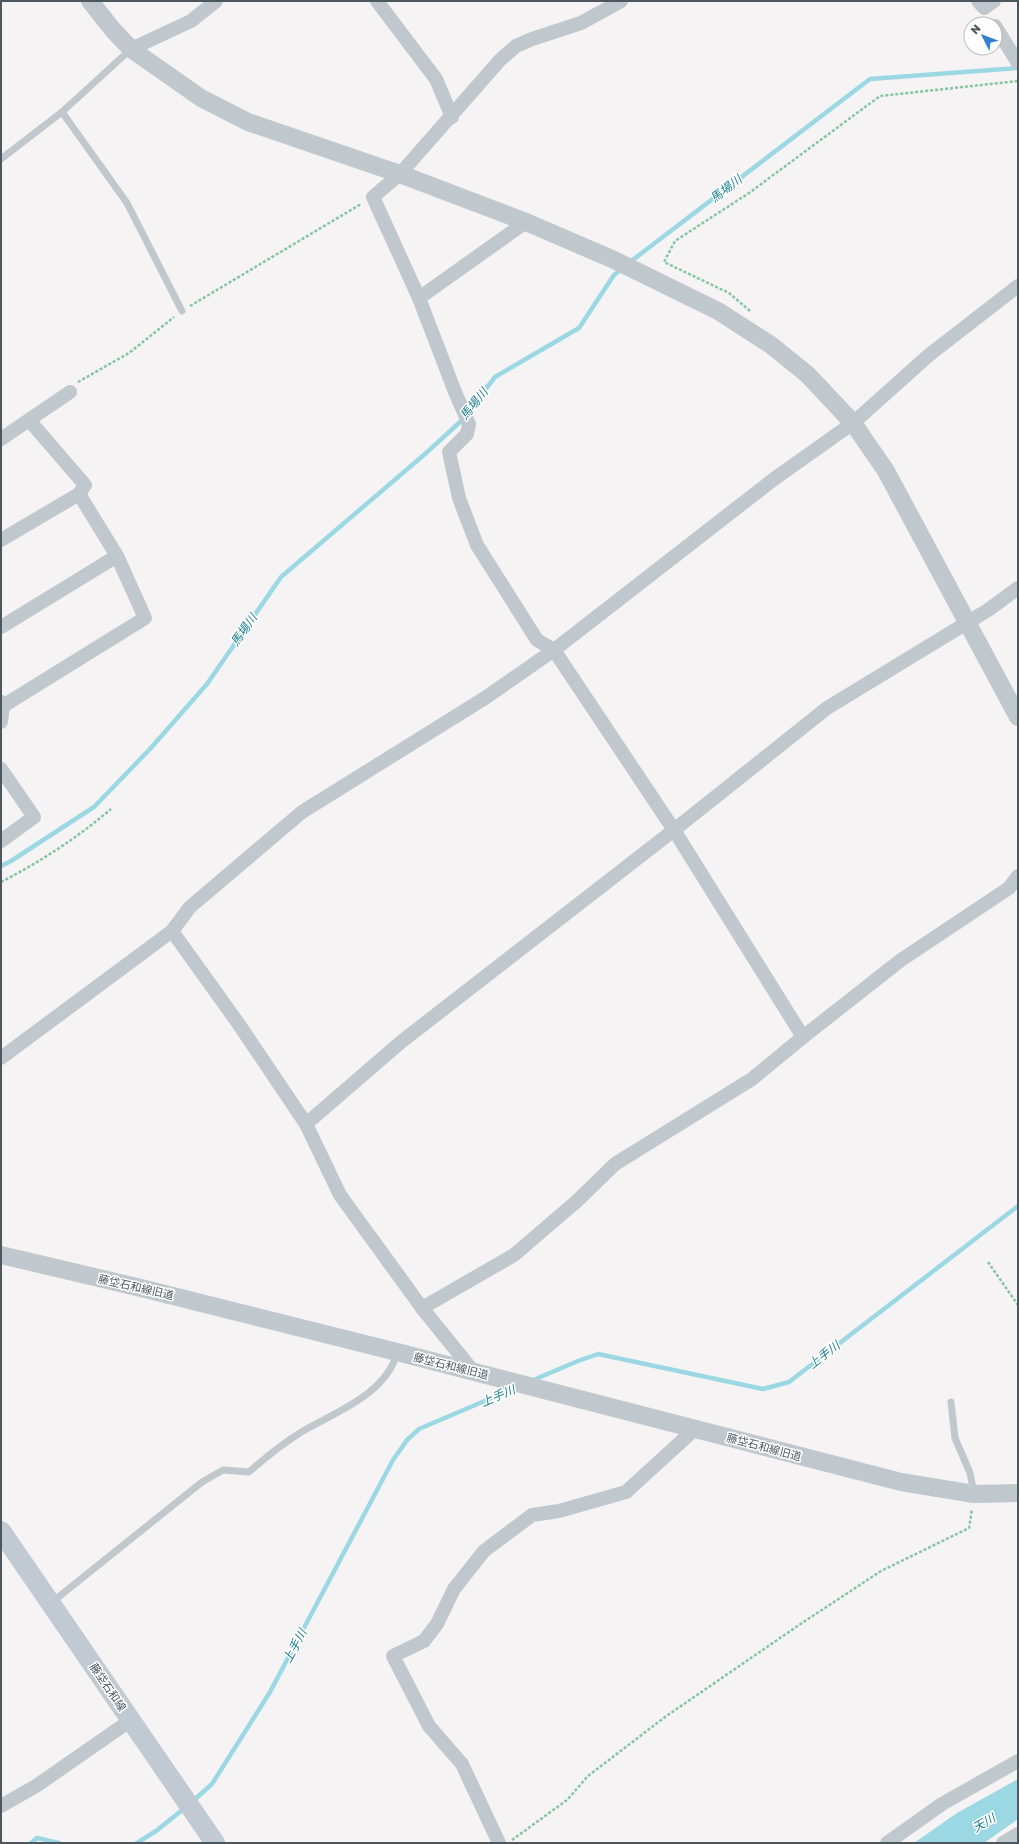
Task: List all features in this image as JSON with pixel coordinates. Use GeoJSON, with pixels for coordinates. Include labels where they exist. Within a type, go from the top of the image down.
{"type":"FeatureCollection","features":[{"type":"Feature","properties":{"kind":"main road","name":"藤垈石和線"},"geometry":{"type":"LineString","coordinates":[[1,1530],[215,1843]]}},
{"type":"Feature","properties":{"kind":"street"},"geometry":{"type":"LineString","coordinates":[[90,1],[113,30],[131,49],[201,98],[248,122],[400,174],[526,222],[637,271],[718,311],[755,333],[808,375],[853,424],[886,472],[1018,717]]}},
{"type":"Feature","properties":{"kind":"street"},"geometry":{"type":"LineString","coordinates":[[131,49],[191,21],[216,1]]}},
{"type":"Feature","properties":{"kind":"street"},"geometry":{"type":"LineString","coordinates":[[377,1],[436,79],[452,117]]}},
{"type":"Feature","properties":{"kind":"street"},"geometry":{"type":"LineString","coordinates":[[621,1],[581,23],[532,39],[516,46],[500,60],[452,117],[400,174],[374,197],[419,298],[455,392],[469,424],[467,434],[449,452],[459,498],[477,545],[537,640],[554,650],[674,830],[803,1037]]}},
{"type":"Feature","properties":{"kind":"street"},"geometry":{"type":"LineString","coordinates":[[985,3],[990,16]]}},
{"type":"Feature","properties":{"kind":"street"},"geometry":{"type":"LineString","coordinates":[[1003,39],[1017,60]]}},
{"type":"Feature","properties":{"kind":"street"},"geometry":{"type":"LineString","coordinates":[[419,298],[526,222]]}},
{"type":"Feature","properties":{"kind":"street"},"geometry":{"type":"LineString","coordinates":[[1,1058],[172,931],[190,908],[302,812],[485,698],[554,650],[774,479],[853,424],[929,355],[1018,286]]}},
{"type":"Feature","properties":{"kind":"street"},"geometry":{"type":"LineString","coordinates":[[1,438],[70,392]]}},
{"type":"Feature","properties":{"kind":"street"},"geometry":{"type":"LineString","coordinates":[[1,540],[79,494],[85,485],[29,420]]}},
{"type":"Feature","properties":{"kind":"street"},"geometry":{"type":"LineString","coordinates":[[1,722],[2,704],[145,618],[117,556],[79,494]]}},
{"type":"Feature","properties":{"kind":"street"},"geometry":{"type":"LineString","coordinates":[[1,627],[117,556]]}},
{"type":"Feature","properties":{"kind":"street"},"geometry":{"type":"LineString","coordinates":[[306,1124],[401,1042],[674,830],[827,708],[988,610],[1018,588]]}},
{"type":"Feature","properties":{"kind":"street"},"geometry":{"type":"LineString","coordinates":[[1,769],[34,817],[1,841]]}},
{"type":"Feature","properties":{"kind":"street"},"geometry":{"type":"LineString","coordinates":[[422,1308],[514,1255],[577,1201],[615,1164],[752,1079],[901,960],[1009,888],[1018,876]]}},
{"type":"Feature","properties":{"kind":"street"},"geometry":{"type":"LineString","coordinates":[[172,931],[238,1023],[306,1124],[340,1195],[422,1308],[473,1371]]}},
{"type":"Feature","properties":{"kind":"street","name":"藤垈石和線旧道"},"geometry":{"type":"LineString","coordinates":[[1,1255],[141,1288],[473,1371],[901,1482],[974,1494],[1018,1493]]}},
{"type":"Feature","properties":{"kind":"street"},"geometry":{"type":"LineString","coordinates":[[499,1843],[462,1764],[430,1726],[393,1656],[424,1641],[437,1624],[454,1589],[484,1551],[532,1515],[559,1511],[626,1492],[695,1429]]}},
{"type":"Feature","properties":{"kind":"street"},"geometry":{"type":"LineString","coordinates":[[1,1806],[36,1786],[131,1720]]}},
{"type":"Feature","properties":{"kind":"street"},"geometry":{"type":"LineString","coordinates":[[888,1843],[942,1804],[1018,1761]]}},
{"type":"Feature","properties":{"kind":"street"},"geometry":{"type":"LineString","coordinates":[[1003,1843],[1018,1834]]}},
{"type":"Feature","properties":{"kind":"lane"},"geometry":{"type":"LineString","coordinates":[[1,159],[62,112],[131,49]]}},
{"type":"Feature","properties":{"kind":"lane"},"geometry":{"type":"LineString","coordinates":[[62,112],[127,203],[182,311]]}},
{"type":"Feature","properties":{"kind":"lane"},"geometry":{"type":"LineString","coordinates":[[51,1603],[202,1482],[223,1470],[249,1472],[270,1452],[302,1431],[353,1405],[382,1379],[394,1363],[397,1352]]}},
{"type":"Feature","properties":{"kind":"lane"},"geometry":{"type":"LineString","coordinates":[[951,1402],[955,1438],[970,1473],[974,1494]]}},
{"type":"Feature","properties":{"kind":"path"},"geometry":{"type":"LineString","coordinates":[[755,333],[759,319],[730,293],[664,262],[675,241],[749,193],[880,96],[1018,81]]}},
{"type":"Feature","properties":{"kind":"path"},"geometry":{"type":"LineString","coordinates":[[70,392],[80,380],[129,353],[182,311],[304,236],[374,197]]}},
{"type":"Feature","properties":{"kind":"path"},"geometry":{"type":"LineString","coordinates":[[1,882],[37,863],[86,830],[111,809]]}},
{"type":"Feature","properties":{"kind":"path"},"geometry":{"type":"LineString","coordinates":[[988,1262],[1018,1305]]}},
{"type":"Feature","properties":{"kind":"path"},"geometry":{"type":"LineString","coordinates":[[508,1843],[567,1800],[588,1776],[665,1717],[799,1625],[881,1572],[969,1528],[974,1494]]}},
{"type":"Feature","properties":{"kind":"water","name":"天川"},"geometry":{"type":"Polygon","coordinates":[[[1018,1779],[1018,1819],[984,1843],[914,1843],[957,1813],[1018,1779]]]}},
{"type":"Feature","properties":{"kind":"waterway","name":"馬場川"},"geometry":{"type":"LineString","coordinates":[[630,262],[870,79],[1018,68]]}},
{"type":"Feature","properties":{"kind":"waterway","name":"馬場川"},"geometry":{"type":"LineString","coordinates":[[1,866],[94,807],[150,749],[207,684],[281,577],[425,454],[460,422],[495,377],[579,328],[614,275],[623,268]]}},
{"type":"Feature","properties":{"kind":"waterway","name":"上手川"},"geometry":{"type":"LineString","coordinates":[[531,1381],[598,1354],[763,1389],[789,1382],[1018,1206]]}},
{"type":"Feature","properties":{"kind":"waterway","name":"上手川"},"geometry":{"type":"LineString","coordinates":[[193,1801],[212,1784],[270,1692],[393,1460],[407,1440],[419,1429],[515,1388]]}},
{"type":"Feature","properties":{"kind":"waterway","name":"上手川"},"geometry":{"type":"LineString","coordinates":[[137,1843],[156,1831],[186,1807]]}},
{"type":"Feature","properties":{"kind":"waterway","name":"上手川"},"geometry":{"type":"LineString","coordinates":[[31,1843],[37,1838],[59,1843]]}}]}
